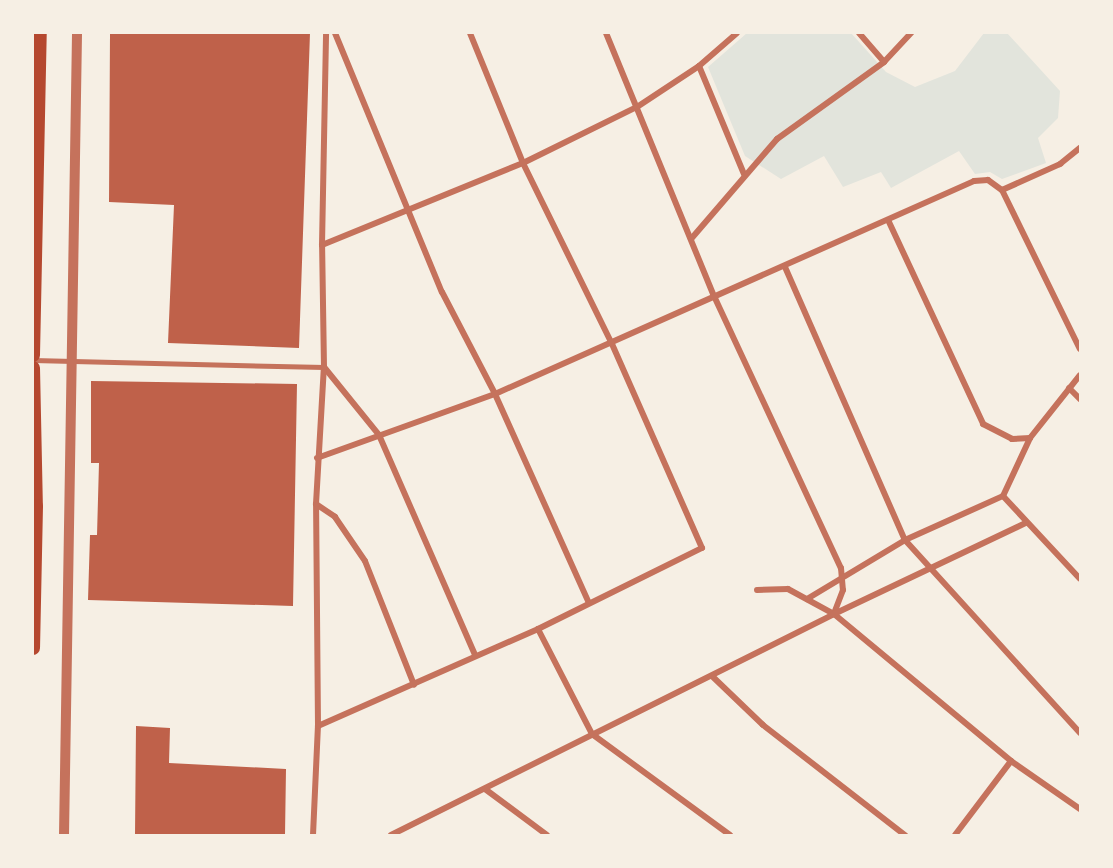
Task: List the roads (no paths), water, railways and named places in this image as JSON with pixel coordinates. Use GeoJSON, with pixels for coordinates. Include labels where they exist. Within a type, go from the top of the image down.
{"type":"FeatureCollection","features":[{"type":"Feature","properties":{"kind":"main road"},"geometry":{"type":"LineString","coordinates":[[33,355],[40,33]]}},
{"type":"Feature","properties":{"kind":"main road"},"geometry":{"type":"LineString","coordinates":[[33,368],[35,505],[33,648]]}},
{"type":"Feature","properties":{"kind":"street"},"geometry":{"type":"LineString","coordinates":[[64,835],[77,33]]}},
{"type":"Feature","properties":{"kind":"street"},"geometry":{"type":"LineString","coordinates":[[313,835],[318,726],[317,458],[324,367],[322,245],[326,33]]}},
{"type":"Feature","properties":{"kind":"street"},"geometry":{"type":"LineString","coordinates":[[335,33],[442,292],[495,394],[589,603]]}},
{"type":"Feature","properties":{"kind":"street"},"geometry":{"type":"LineString","coordinates":[[318,726],[538,629],[702,548],[612,344],[523,164],[470,33]]}},
{"type":"Feature","properties":{"kind":"street"},"geometry":{"type":"LineString","coordinates":[[606,33],[714,296],[841,568],[843,590],[834,614]]}},
{"type":"Feature","properties":{"kind":"street"},"geometry":{"type":"LineString","coordinates":[[322,245],[523,164],[637,107],[699,66],[737,33]]}},
{"type":"Feature","properties":{"kind":"street"},"geometry":{"type":"LineString","coordinates":[[859,33],[884,62]]}},
{"type":"Feature","properties":{"kind":"street"},"geometry":{"type":"LineString","coordinates":[[691,239],[744,174],[777,139],[884,62],[911,33]]}},
{"type":"Feature","properties":{"kind":"street"},"geometry":{"type":"LineString","coordinates":[[699,66],[744,174]]}},
{"type":"Feature","properties":{"kind":"street"},"geometry":{"type":"LineString","coordinates":[[1002,190],[1060,164],[1080,148]]}},
{"type":"Feature","properties":{"kind":"street"},"geometry":{"type":"LineString","coordinates":[[317,458],[495,394],[612,344],[714,296],[889,222],[963,184],[988,180],[1002,190],[1080,349]]}},
{"type":"Feature","properties":{"kind":"street"},"geometry":{"type":"LineString","coordinates":[[889,222],[983,424],[1012,439],[1030,438]]}},
{"type":"Feature","properties":{"kind":"street"},"geometry":{"type":"LineString","coordinates":[[785,267],[905,540],[1080,734]]}},
{"type":"Feature","properties":{"kind":"street"},"geometry":{"type":"LineString","coordinates":[[324,367],[379,435],[475,655]]}},
{"type":"Feature","properties":{"kind":"street"},"geometry":{"type":"LineString","coordinates":[[807,599],[905,540],[1004,496],[1030,438],[1080,375]]}},
{"type":"Feature","properties":{"kind":"street"},"geometry":{"type":"LineString","coordinates":[[1069,388],[1080,399]]}},
{"type":"Feature","properties":{"kind":"street"},"geometry":{"type":"LineString","coordinates":[[1004,496],[1026,523],[1080,579]]}},
{"type":"Feature","properties":{"kind":"street"},"geometry":{"type":"LineString","coordinates":[[316,504],[335,517],[365,561],[414,685]]}},
{"type":"Feature","properties":{"kind":"street"},"geometry":{"type":"LineString","coordinates":[[391,835],[592,734],[713,677],[834,614],[1026,523]]}},
{"type":"Feature","properties":{"kind":"street"},"geometry":{"type":"LineString","coordinates":[[757,590],[788,589],[834,614],[1011,761],[1080,809]]}},
{"type":"Feature","properties":{"kind":"street"},"geometry":{"type":"LineString","coordinates":[[538,629],[592,734],[730,835]]}},
{"type":"Feature","properties":{"kind":"street"},"geometry":{"type":"LineString","coordinates":[[713,677],[763,725],[905,835]]}},
{"type":"Feature","properties":{"kind":"street"},"geometry":{"type":"LineString","coordinates":[[955,835],[1011,761]]}},
{"type":"Feature","properties":{"kind":"street"},"geometry":{"type":"LineString","coordinates":[[485,789],[547,835]]}},
{"type":"Feature","properties":{"kind":"lane"},"geometry":{"type":"LineString","coordinates":[[33,360],[324,367]]}}]}
